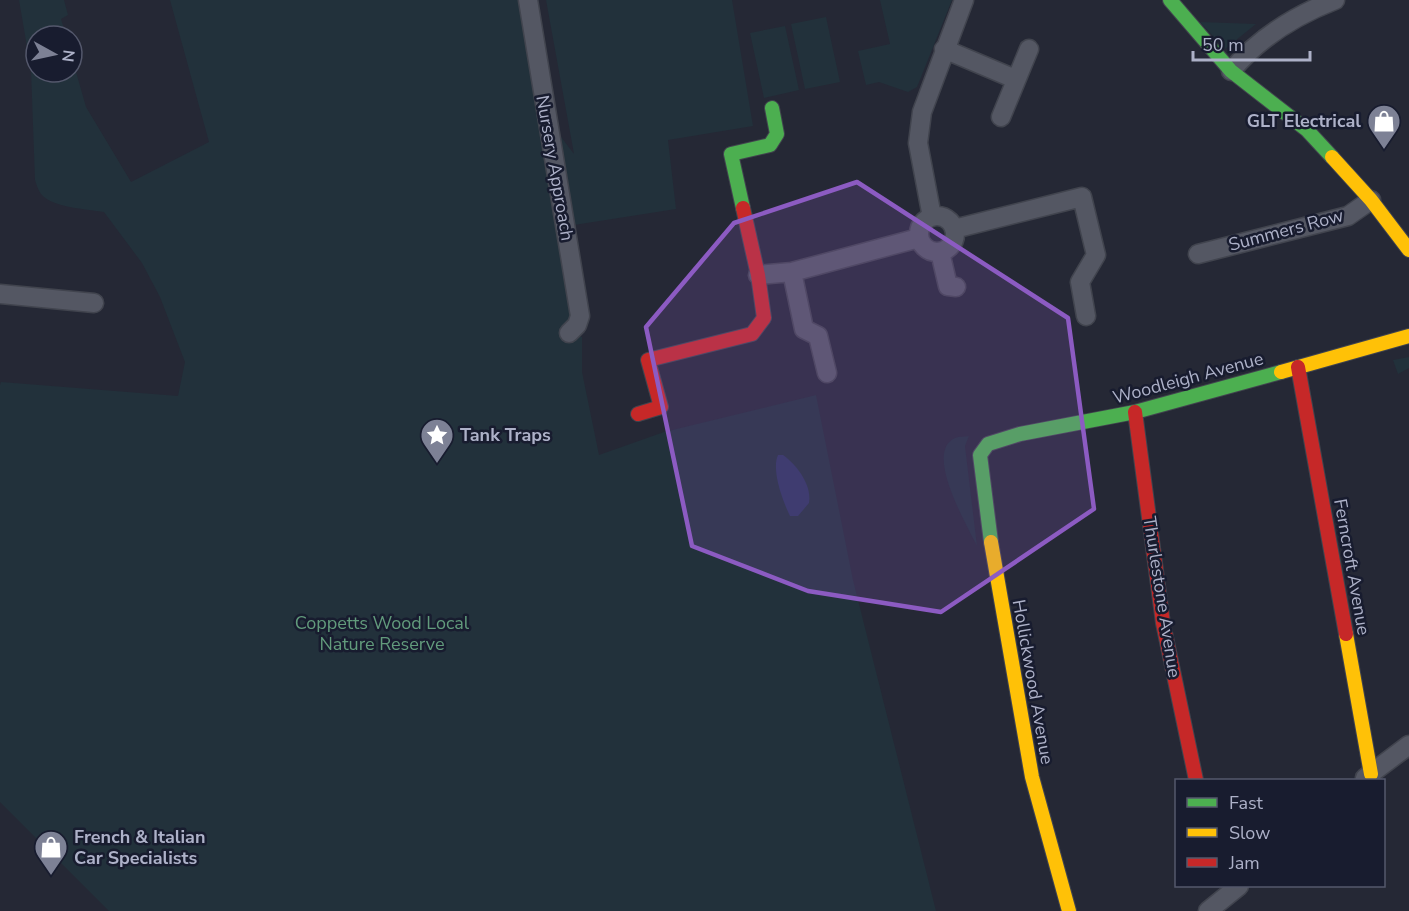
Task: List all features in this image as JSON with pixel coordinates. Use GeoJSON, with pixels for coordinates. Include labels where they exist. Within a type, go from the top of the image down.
{"type":"FeatureCollection","features":[{"type":"Feature","properties":{"kind":"street","name":"Nursery Approach"},"geometry":{"type":"LineString","coordinates":[[528,0],[580,316],[577,325],[569,333]]}},
{"type":"Feature","properties":{"kind":"street"},"geometry":{"type":"LineString","coordinates":[[932,217],[918,143],[922,112],[964,0]]}},
{"type":"Feature","properties":{"kind":"street"},"geometry":{"type":"LineString","coordinates":[[1170,0],[1231,70],[1307,130],[1371,200],[1409,249]]}},
{"type":"Feature","properties":{"kind":"street"},"geometry":{"type":"LineString","coordinates":[[1231,70],[1246,53],[1289,22],[1335,0]]}},
{"type":"Feature","properties":{"kind":"street"},"geometry":{"type":"LineString","coordinates":[[944,49],[1016,79]]}},
{"type":"Feature","properties":{"kind":"street"},"geometry":{"type":"LineString","coordinates":[[1001,117],[1029,49]]}},
{"type":"Feature","properties":{"kind":"street"},"geometry":{"type":"LineString","coordinates":[[638,414],[661,407],[648,360],[752,334],[764,318],[758,275],[731,154],[770,146],[777,134],[772,108]]}},
{"type":"Feature","properties":{"kind":"street"},"geometry":{"type":"LineString","coordinates":[[954,229],[1082,197],[1096,255],[1080,282],[1086,316]]}},
{"type":"Feature","properties":{"kind":"street","name":"Summers Row"},"geometry":{"type":"LineString","coordinates":[[1198,254],[1348,216],[1371,200]]}},
{"type":"Feature","properties":{"kind":"street"},"geometry":{"type":"LineString","coordinates":[[932,217],[945,218],[954,229],[953,242],[948,249],[940,252],[926,249],[919,238],[920,227],[932,217]]}},
{"type":"Feature","properties":{"kind":"street"},"geometry":{"type":"LineString","coordinates":[[758,275],[792,272],[919,238]]}},
{"type":"Feature","properties":{"kind":"street"},"geometry":{"type":"LineString","coordinates":[[940,252],[948,286],[956,287]]}},
{"type":"Feature","properties":{"kind":"street"},"geometry":{"type":"LineString","coordinates":[[792,272],[804,329],[818,336],[827,373]]}},
{"type":"Feature","properties":{"kind":"street"},"geometry":{"type":"LineString","coordinates":[[0,294],[94,303]]}},
{"type":"Feature","properties":{"kind":"street","name":"Woodleigh Avenue"},"geometry":{"type":"LineString","coordinates":[[980,455],[988,444],[1020,434],[1135,412],[1409,336]]}},
{"type":"Feature","properties":{"kind":"street","name":"Ferncroft Avenue"},"geometry":{"type":"LineString","coordinates":[[1298,367],[1367,777]]}},
{"type":"Feature","properties":{"kind":"street","name":"Thurlestone Avenue"},"geometry":{"type":"LineString","coordinates":[[1135,412],[1163,623],[1196,779]]}},
{"type":"Feature","properties":{"kind":"street","name":"Hollickwood Avenue"},"geometry":{"type":"LineString","coordinates":[[980,455],[996,576],[1032,777],[1069,911]]}},
{"type":"Feature","properties":{"kind":"street"},"geometry":{"type":"LineString","coordinates":[[1367,777],[1409,745]]}},
{"type":"Feature","properties":{"kind":"street"},"geometry":{"type":"LineString","coordinates":[[1208,911],[1232,888]]}},
{"type":"Feature","properties":{"kind":"highlighted area"},"geometry":{"type":"Polygon","coordinates":[[[857,182],[1068,318],[1094,509],[941,612],[808,591],[692,546],[646,327],[734,223],[857,182]]]}},
{"type":"Feature","properties":{"kind":"green space","name":"Coppetts Wood Local Nature Reserve"},"geometry":{"type":"Polygon","coordinates":[[[19,0],[64,0],[68,15],[61,19],[62,24],[24,24],[24,29],[19,0]]]}},
{"type":"Feature","properties":{"kind":"green space","name":"Coppetts Wood Local Nature Reserve"},"geometry":{"type":"Polygon","coordinates":[[[170,0],[527,0],[576,335],[582,337],[582,372],[599,455],[664,432],[816,395],[853,580],[936,911],[109,911],[0,802],[0,385],[1,382],[178,396],[185,362],[160,297],[142,263],[104,212],[72,208],[50,201],[41,194],[35,180],[32,84],[79,84],[86,107],[131,182],[209,142],[170,0]]]}},
{"type":"Feature","properties":{"kind":"green space"},"geometry":{"type":"Polygon","coordinates":[[[546,0],[732,0],[753,126],[668,140],[676,209],[574,225],[558,133],[574,154],[546,0]]]}},
{"type":"Feature","properties":{"kind":"green space"},"geometry":{"type":"Polygon","coordinates":[[[880,0],[952,0],[917,87],[908,92],[879,82],[866,85],[858,51],[890,44],[880,0]]]}},
{"type":"Feature","properties":{"kind":"green space"},"geometry":{"type":"Polygon","coordinates":[[[826,17],[840,82],[805,89],[791,24],[826,17]]]}},
{"type":"Feature","properties":{"kind":"green space"},"geometry":{"type":"Polygon","coordinates":[[[1200,22],[1256,24],[1225,49],[1200,22]]]}},
{"type":"Feature","properties":{"kind":"green space"},"geometry":{"type":"Polygon","coordinates":[[[785,26],[799,90],[764,98],[750,33],[785,26]]]}},
{"type":"Feature","properties":{"kind":"green space"},"geometry":{"type":"Polygon","coordinates":[[[1409,357],[1409,368],[1398,374],[1393,360],[1409,357]]]}},
{"type":"Feature","properties":{"kind":"green space"},"geometry":{"type":"Polygon","coordinates":[[[969,436],[965,446],[977,546],[951,490],[944,458],[946,446],[955,438],[969,436]]]}},
{"type":"Feature","properties":{"kind":"water"},"geometry":{"type":"Polygon","coordinates":[[[778,455],[783,455],[793,464],[808,489],[809,503],[798,516],[790,516],[781,495],[776,469],[778,455]]]}},
{"type":"Feature","properties":{"kind":"traffic: fast"},"geometry":{"type":"LineString","coordinates":[[1170,0],[1231,71],[1307,130],[1332,157]]}},
{"type":"Feature","properties":{"kind":"traffic: fast"},"geometry":{"type":"LineString","coordinates":[[743,208],[731,154],[770,145],[777,134],[772,108]]}},
{"type":"Feature","properties":{"kind":"traffic: fast"},"geometry":{"type":"LineString","coordinates":[[991,542],[980,455],[988,444],[1020,434],[1135,412],[1281,372]]}},
{"type":"Feature","properties":{"kind":"traffic: slow"},"geometry":{"type":"LineString","coordinates":[[1332,157],[1371,200],[1409,250]]}},
{"type":"Feature","properties":{"kind":"traffic: slow"},"geometry":{"type":"LineString","coordinates":[[1281,372],[1409,336]]}},
{"type":"Feature","properties":{"kind":"traffic: slow"},"geometry":{"type":"LineString","coordinates":[[991,542],[1032,777],[1069,911]]}},
{"type":"Feature","properties":{"kind":"traffic: slow"},"geometry":{"type":"LineString","coordinates":[[1346,634],[1371,774]]}},
{"type":"Feature","properties":{"kind":"traffic: jam"},"geometry":{"type":"LineString","coordinates":[[638,414],[661,407],[648,360],[752,334],[764,318],[758,275],[743,208]]}},
{"type":"Feature","properties":{"kind":"traffic: jam"},"geometry":{"type":"LineString","coordinates":[[1298,367],[1346,634]]}},
{"type":"Feature","properties":{"kind":"traffic: jam"},"geometry":{"type":"LineString","coordinates":[[1135,412],[1163,623],[1196,779]]}},
{"type":"Feature","properties":{"kind":"place","name":"GLT Electrical"},"geometry":{"type":"Point","coordinates":[1384,150]}},
{"type":"Feature","properties":{"kind":"place","name":"Tank Traps"},"geometry":{"type":"Point","coordinates":[437,464]}},
{"type":"Feature","properties":{"kind":"place","name":"French & Italian Car Specialists"},"geometry":{"type":"Point","coordinates":[51,876]}}]}
